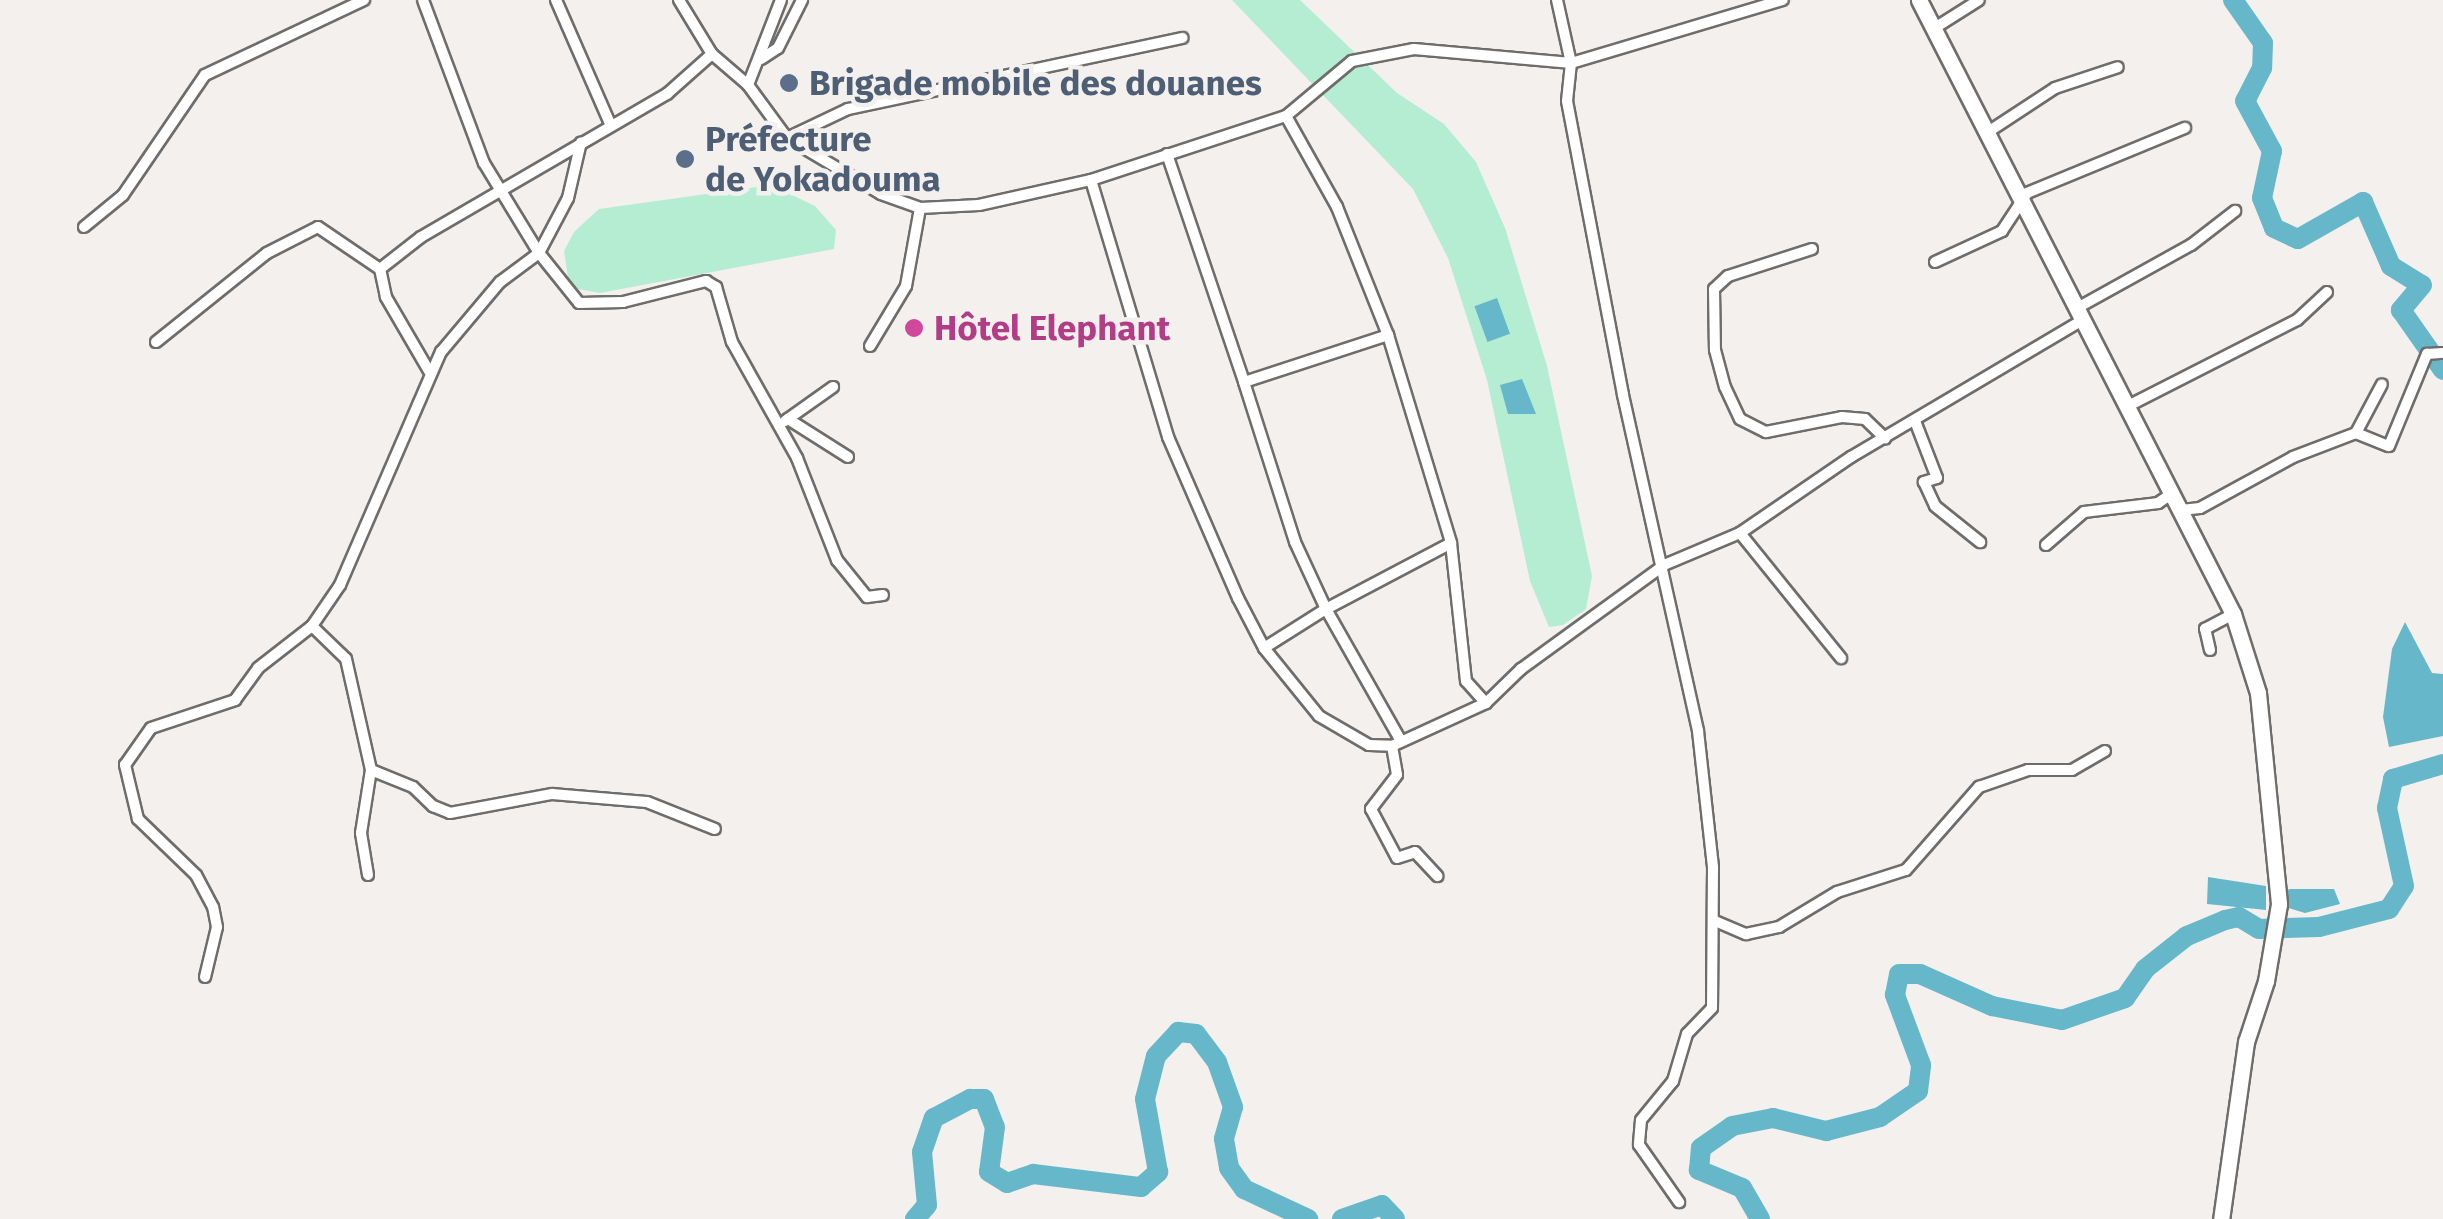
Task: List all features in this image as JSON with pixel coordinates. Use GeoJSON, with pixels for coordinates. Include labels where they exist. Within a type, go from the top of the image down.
{"type":"FeatureCollection","features":[{"type":"Feature","properties":{"kind":"main road"},"geometry":{"type":"LineString","coordinates":[[1919,0],[2233,614],[2258,693],[2279,904],[2246,1042],[2221,1219]]}},
{"type":"Feature","properties":{"kind":"street"},"geometry":{"type":"LineString","coordinates":[[84,226],[123,196],[204,74],[364,0]]}},
{"type":"Feature","properties":{"kind":"street"},"geometry":{"type":"LineString","coordinates":[[423,0],[457,102],[500,189],[539,253],[578,303],[623,302],[706,282],[716,288],[732,342],[784,422],[837,560],[868,597],[883,595]]}},
{"type":"Feature","properties":{"kind":"street"},"geometry":{"type":"LineString","coordinates":[[556,0],[611,126]]}},
{"type":"Feature","properties":{"kind":"street"},"geometry":{"type":"LineString","coordinates":[[679,0],[712,54],[748,85],[787,138],[829,169],[920,208],[1026,198],[1286,116],[1352,61],[1460,51],[1571,64],[1783,0]]}},
{"type":"Feature","properties":{"kind":"street"},"geometry":{"type":"LineString","coordinates":[[748,85],[761,59],[761,37],[780,0]]}},
{"type":"Feature","properties":{"kind":"street"},"geometry":{"type":"LineString","coordinates":[[761,59],[778,48],[802,0]]}},
{"type":"Feature","properties":{"kind":"street"},"geometry":{"type":"LineString","coordinates":[[1557,0],[1571,64],[1567,101],[1648,517],[1664,565],[1698,730],[1716,922],[1712,1008],[1686,1034],[1673,1082],[1641,1120],[1639,1145],[1678,1202]]}},
{"type":"Feature","properties":{"kind":"street"},"geometry":{"type":"LineString","coordinates":[[1933,29],[1979,0]]}},
{"type":"Feature","properties":{"kind":"street"},"geometry":{"type":"LineString","coordinates":[[787,138],[864,106],[1183,38]]}},
{"type":"Feature","properties":{"kind":"street"},"geometry":{"type":"LineString","coordinates":[[380,269],[500,189],[694,75],[712,54]]}},
{"type":"Feature","properties":{"kind":"street"},"geometry":{"type":"LineString","coordinates":[[1988,132],[2055,88],[2118,67]]}},
{"type":"Feature","properties":{"kind":"street"},"geometry":{"type":"LineString","coordinates":[[1286,116],[1344,220],[1388,335],[1450,543],[1466,681],[1486,703]]}},
{"type":"Feature","properties":{"kind":"street"},"geometry":{"type":"LineString","coordinates":[[1935,262],[2002,231],[2018,199],[2185,128]]}},
{"type":"Feature","properties":{"kind":"street"},"geometry":{"type":"LineString","coordinates":[[205,977],[218,928],[214,907],[196,875],[138,819],[125,764],[151,728],[235,700],[258,668],[312,626],[340,584],[430,370],[500,282],[539,253],[568,198],[581,142]]}},
{"type":"Feature","properties":{"kind":"street"},"geometry":{"type":"LineString","coordinates":[[1168,154],[1296,542],[1326,609],[1397,744],[1397,775],[1370,809],[1397,858],[1415,852],[1437,876]]}},
{"type":"Feature","properties":{"kind":"street"},"geometry":{"type":"LineString","coordinates":[[1091,180],[1174,451],[1264,648],[1334,729],[1354,741],[1397,744],[1486,703],[1521,669],[1664,565],[1740,533],[2191,245],[2236,211]]}},
{"type":"Feature","properties":{"kind":"street"},"geometry":{"type":"LineString","coordinates":[[870,346],[906,286],[920,208]]}},
{"type":"Feature","properties":{"kind":"street"},"geometry":{"type":"LineString","coordinates":[[156,342],[267,254],[318,227],[380,269],[386,297],[430,370]]}},
{"type":"Feature","properties":{"kind":"street"},"geometry":{"type":"LineString","coordinates":[[1812,249],[1728,276],[1714,289],[1715,350],[1726,386],[1740,419],[1766,432],[1842,417],[1865,420],[1884,438]]}},
{"type":"Feature","properties":{"kind":"street"},"geometry":{"type":"LineString","coordinates":[[2128,406],[2297,320],[2326,292]]}},
{"type":"Feature","properties":{"kind":"street"},"geometry":{"type":"LineString","coordinates":[[1244,382],[1388,335]]}},
{"type":"Feature","properties":{"kind":"street"},"geometry":{"type":"LineString","coordinates":[[2356,433],[2390,446],[2426,354],[2443,353]]}},
{"type":"Feature","properties":{"kind":"street"},"geometry":{"type":"LineString","coordinates":[[2180,510],[2216,501],[2293,457],[2356,433],[2382,384]]}},
{"type":"Feature","properties":{"kind":"street"},"geometry":{"type":"LineString","coordinates":[[784,422],[834,387]]}},
{"type":"Feature","properties":{"kind":"street"},"geometry":{"type":"LineString","coordinates":[[1915,421],[1937,478],[1924,482],[1935,506],[1980,542]]}},
{"type":"Feature","properties":{"kind":"street"},"geometry":{"type":"LineString","coordinates":[[784,422],[848,458]]}},
{"type":"Feature","properties":{"kind":"street"},"geometry":{"type":"LineString","coordinates":[[2046,546],[2084,512],[2158,503],[2173,494]]}},
{"type":"Feature","properties":{"kind":"street"},"geometry":{"type":"LineString","coordinates":[[1740,533],[1841,658]]}},
{"type":"Feature","properties":{"kind":"street"},"geometry":{"type":"LineString","coordinates":[[1264,648],[1326,609],[1450,543]]}},
{"type":"Feature","properties":{"kind":"street"},"geometry":{"type":"LineString","coordinates":[[2210,650],[2205,629],[2233,614]]}},
{"type":"Feature","properties":{"kind":"street"},"geometry":{"type":"LineString","coordinates":[[312,626],[346,659],[371,770],[361,833],[368,874]]}},
{"type":"Feature","properties":{"kind":"street"},"geometry":{"type":"LineString","coordinates":[[1716,922],[1746,934],[1779,927],[1837,892],[1906,870],[1979,787],[2028,770],[2072,770],[2104,751]]}},
{"type":"Feature","properties":{"kind":"street"},"geometry":{"type":"LineString","coordinates":[[371,770],[413,787],[450,813],[552,794],[648,802],[716,830]]}},
{"type":"Feature","properties":{"kind":"green space"},"geometry":{"type":"Polygon","coordinates":[[[1232,0],[1300,0],[1397,93],[1444,124],[1476,162],[1505,228],[1547,366],[1592,576],[1586,609],[1563,625],[1549,627],[1530,581],[1487,380],[1448,258],[1413,189],[1232,0]]]}},
{"type":"Feature","properties":{"kind":"green space"},"geometry":{"type":"Polygon","coordinates":[[[771,185],[815,206],[836,230],[834,249],[600,293],[578,289],[568,277],[564,251],[574,232],[599,209],[771,185]]]}},
{"type":"Feature","properties":{"kind":"water"},"geometry":{"type":"Polygon","coordinates":[[[1497,298],[1510,334],[1487,342],[1474,306],[1497,298]]]}},
{"type":"Feature","properties":{"kind":"water"},"geometry":{"type":"Polygon","coordinates":[[[1522,379],[1536,414],[1508,414],[1500,385],[1522,379]]]}},
{"type":"Feature","properties":{"kind":"water"},"geometry":{"type":"Polygon","coordinates":[[[2405,622],[2432,673],[2443,674],[2443,736],[2389,747],[2383,717],[2392,649],[2405,622]]]}},
{"type":"Feature","properties":{"kind":"water"},"geometry":{"type":"Polygon","coordinates":[[[2208,877],[2266,886],[2266,910],[2207,904],[2208,877]]]}},
{"type":"Feature","properties":{"kind":"water"},"geometry":{"type":"Polygon","coordinates":[[[2290,889],[2334,889],[2340,904],[2305,913],[2282,906],[2280,893],[2290,889]]]}},
{"type":"Feature","properties":{"kind":"waterway"},"geometry":{"type":"LineString","coordinates":[[2233,0],[2263,43],[2262,68],[2245,101],[2272,151],[2262,198],[2274,228],[2298,239],[2363,202],[2391,266],[2422,285],[2401,310],[2443,370]]}},
{"type":"Feature","properties":{"kind":"waterway"},"geometry":{"type":"LineString","coordinates":[[1760,1219],[1742,1188],[1699,1170],[1701,1148],[1732,1126],[1773,1118],[1826,1131],[1880,1117],[1918,1091],[1921,1065],[1895,995],[1899,974],[1920,974],[1992,1006],[2062,1020],[2125,998],[2145,969],[2187,936],[2225,920],[2239,917],[2259,929],[2319,927],[2389,909],[2404,886],[2387,808],[2393,779],[2443,764]]}},
{"type":"Feature","properties":{"kind":"waterway"},"geometry":{"type":"LineString","coordinates":[[915,1219],[927,1205],[922,1152],[934,1118],[970,1099],[984,1099],[995,1127],[989,1172],[1007,1183],[1033,1174],[1141,1187],[1158,1172],[1145,1099],[1156,1056],[1178,1032],[1196,1034],[1217,1062],[1233,1107],[1224,1139],[1229,1168],[1244,1189],[1308,1219]]}},
{"type":"Feature","properties":{"kind":"waterway"},"geometry":{"type":"LineString","coordinates":[[1342,1219],[1382,1205],[1395,1219]]}},
{"type":"Feature","properties":{"kind":"place","name":"Brigade mobile des douanes"},"geometry":{"type":"Point","coordinates":[789,83]}},
{"type":"Feature","properties":{"kind":"place","name":"Préfecture de Yokadouma"},"geometry":{"type":"Point","coordinates":[685,159]}},
{"type":"Feature","properties":{"kind":"place","name":"Hôtel Elephant"},"geometry":{"type":"Point","coordinates":[914,328]}}]}
